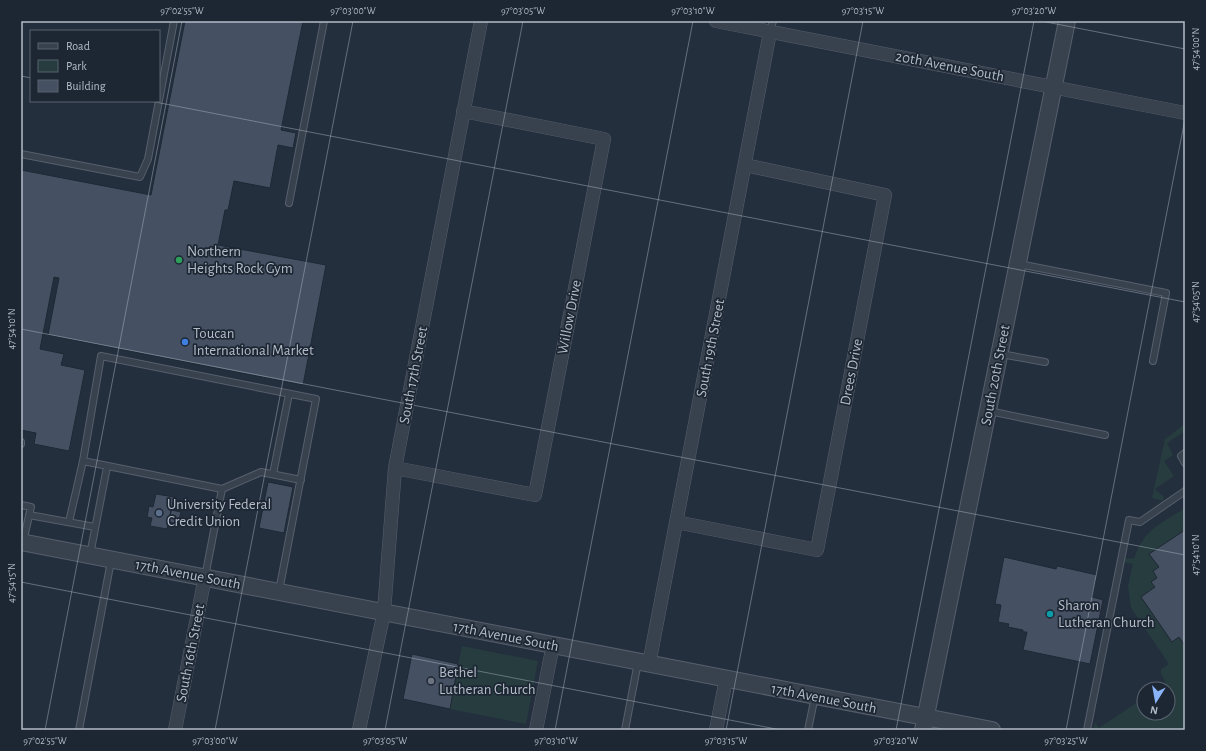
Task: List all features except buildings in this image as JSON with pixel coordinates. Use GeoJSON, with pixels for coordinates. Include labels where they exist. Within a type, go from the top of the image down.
{"type":"FeatureCollection","features":[{"type":"Feature","properties":{"kind":"street","name":"South 17th Street"},"geometry":{"type":"LineString","coordinates":[[359,730],[384,612],[395,468],[481,21]]}},
{"type":"Feature","properties":{"kind":"street","name":"20th Avenue South"},"geometry":{"type":"LineString","coordinates":[[716,21],[772,26],[1185,113]]}},
{"type":"Feature","properties":{"kind":"street","name":"South 20th Street"},"geometry":{"type":"LineString","coordinates":[[924,724],[1067,21]]}},
{"type":"Feature","properties":{"kind":"street","name":"South 19th Street"},"geometry":{"type":"LineString","coordinates":[[644,663],[676,522],[772,26]]}},
{"type":"Feature","properties":{"kind":"street","name":"Willow Drive"},"geometry":{"type":"LineString","coordinates":[[395,468],[535,495],[604,139],[463,112]]}},
{"type":"Feature","properties":{"kind":"street","name":"Drees Drive"},"geometry":{"type":"LineString","coordinates":[[676,522],[817,550],[885,195],[745,165]]}},
{"type":"Feature","properties":{"kind":"street","name":"17th Avenue South"},"geometry":{"type":"LineString","coordinates":[[22,545],[90,555],[815,696],[924,724],[992,730]]}},
{"type":"Feature","properties":{"kind":"street","name":"South 16th Street"},"geometry":{"type":"LineString","coordinates":[[175,730],[205,577]]}},
{"type":"Feature","properties":{"kind":"street"},"geometry":{"type":"LineString","coordinates":[[536,730],[553,645]]}},
{"type":"Feature","properties":{"kind":"street"},"geometry":{"type":"LineString","coordinates":[[716,730],[726,679]]}},
{"type":"Feature","properties":{"kind":"lane"},"geometry":{"type":"LineString","coordinates":[[160,96],[174,21]]}},
{"type":"Feature","properties":{"kind":"lane"},"geometry":{"type":"LineString","coordinates":[[290,203],[324,21]]}},
{"type":"Feature","properties":{"kind":"lane"},"geometry":{"type":"LineString","coordinates":[[21,154],[140,177],[148,160],[159,102]]}},
{"type":"Feature","properties":{"kind":"lane"},"geometry":{"type":"LineString","coordinates":[[1017,264],[1166,293],[1153,361]]}},
{"type":"Feature","properties":{"kind":"lane"},"geometry":{"type":"LineString","coordinates":[[999,354],[1045,362]]}},
{"type":"Feature","properties":{"kind":"lane"},"geometry":{"type":"LineString","coordinates":[[69,522],[83,461],[101,356],[316,399],[278,591]]}},
{"type":"Feature","properties":{"kind":"lane"},"geometry":{"type":"LineString","coordinates":[[273,474],[289,394]]}},
{"type":"Feature","properties":{"kind":"lane"},"geometry":{"type":"LineString","coordinates":[[988,411],[1105,435]]}},
{"type":"Feature","properties":{"kind":"lane"},"geometry":{"type":"LineString","coordinates":[[1185,453],[1181,456],[1185,464]]}},
{"type":"Feature","properties":{"kind":"lane"},"geometry":{"type":"LineString","coordinates":[[83,461],[222,489],[261,472],[301,480]]}},
{"type":"Feature","properties":{"kind":"lane"},"geometry":{"type":"LineString","coordinates":[[90,555],[107,467]]}},
{"type":"Feature","properties":{"kind":"lane"},"geometry":{"type":"LineString","coordinates":[[205,577],[222,489]]}},
{"type":"Feature","properties":{"kind":"lane"},"geometry":{"type":"LineString","coordinates":[[1087,730],[1129,520],[1140,522],[1185,491]]}},
{"type":"Feature","properties":{"kind":"lane"},"geometry":{"type":"LineString","coordinates":[[21,505],[31,507],[22,545]]}},
{"type":"Feature","properties":{"kind":"lane"},"geometry":{"type":"LineString","coordinates":[[29,515],[95,527]]}},
{"type":"Feature","properties":{"kind":"lane"},"geometry":{"type":"LineString","coordinates":[[79,730],[111,559]]}},
{"type":"Feature","properties":{"kind":"lane"},"geometry":{"type":"LineString","coordinates":[[625,730],[644,663]]}},
{"type":"Feature","properties":{"kind":"lane"},"geometry":{"type":"LineString","coordinates":[[808,730],[815,696]]}},
{"type":"Feature","properties":{"kind":"green space"},"geometry":{"type":"Polygon","coordinates":[[[1185,424],[1185,431],[1167,443],[1173,455],[1164,461],[1174,476],[1155,489],[1164,497],[1163,501],[1152,498],[1165,439],[1185,424]]]}},
{"type":"Feature","properties":{"kind":"green space"},"geometry":{"type":"Polygon","coordinates":[[[1185,508],[1185,530],[1149,554],[1159,567],[1153,571],[1157,578],[1151,582],[1155,587],[1172,642],[1179,637],[1185,646],[1185,730],[1093,730],[1095,723],[1099,728],[1136,703],[1136,721],[1176,721],[1176,681],[1165,681],[1161,674],[1161,669],[1169,664],[1131,608],[1128,586],[1133,564],[1125,562],[1124,559],[1134,559],[1138,549],[1148,534],[1161,523],[1185,508]]]}},
{"type":"Feature","properties":{"kind":"green space"},"geometry":{"type":"Polygon","coordinates":[[[462,646],[538,661],[526,724],[450,709],[462,646]]]}},
{"type":"Feature","properties":{"kind":"place","name":"Northern Heights Rock Gym"},"geometry":{"type":"Point","coordinates":[179,260]}},
{"type":"Feature","properties":{"kind":"place","name":"Toucan International Market"},"geometry":{"type":"Point","coordinates":[185,342]}},
{"type":"Feature","properties":{"kind":"place","name":"University Federal Credit Union"},"geometry":{"type":"Point","coordinates":[159,513]}},
{"type":"Feature","properties":{"kind":"place","name":"Sharon Lutheran Church"},"geometry":{"type":"Point","coordinates":[1050,614]}},
{"type":"Feature","properties":{"kind":"place","name":"Bethel Lutheran Church"},"geometry":{"type":"Point","coordinates":[431,681]}}]}
